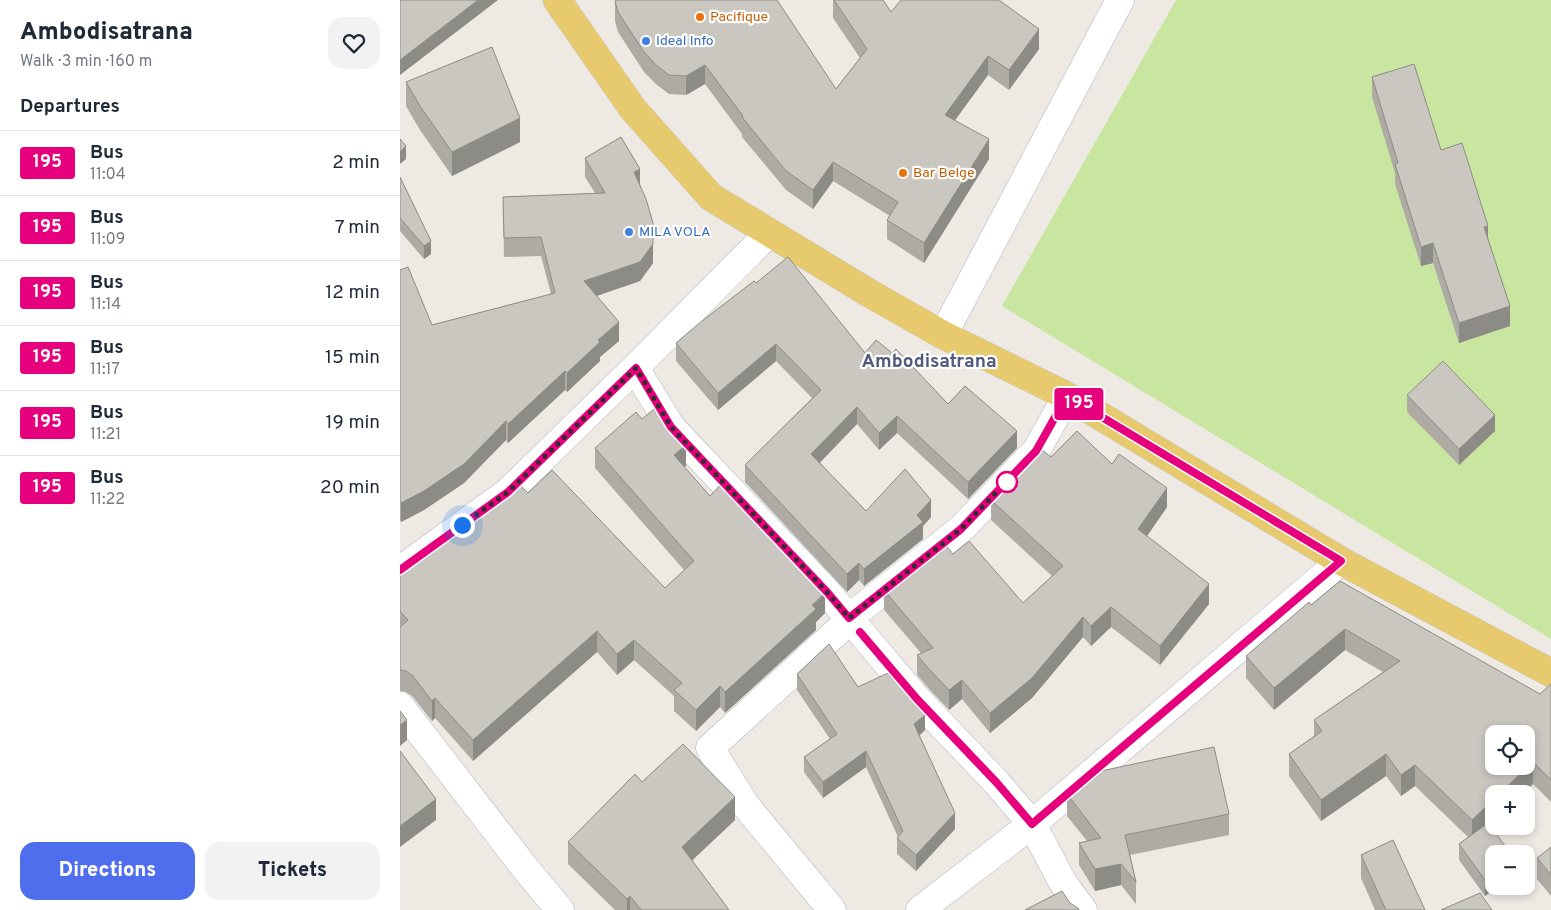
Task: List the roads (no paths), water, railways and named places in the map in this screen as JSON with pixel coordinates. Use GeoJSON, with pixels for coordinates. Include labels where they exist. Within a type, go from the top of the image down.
{"type":"FeatureCollection","features":[{"type":"Feature","properties":{"kind":"main road"},"geometry":{"type":"LineString","coordinates":[[557,0],[633,109],[711,197],[768,234],[868,293],[944,335],[1067,396],[1341,561],[1551,673]]}},
{"type":"Feature","properties":{"kind":"street"},"geometry":{"type":"LineString","coordinates":[[944,335],[1120,0]]}},
{"type":"Feature","properties":{"kind":"street"},"geometry":{"type":"LineString","coordinates":[[400,570],[508,492],[636,368],[768,234]]}},
{"type":"Feature","properties":{"kind":"street"},"geometry":{"type":"LineString","coordinates":[[636,368],[671,427],[827,592],[917,699],[997,783],[1032,824],[1063,883],[1083,910]]}},
{"type":"Feature","properties":{"kind":"street"},"geometry":{"type":"LineString","coordinates":[[832,910],[746,806],[710,748],[840,629],[849,618],[961,529],[1036,451],[1067,396]]}},
{"type":"Feature","properties":{"kind":"street"},"geometry":{"type":"LineString","coordinates":[[920,910],[1032,824],[1341,561]]}},
{"type":"Feature","properties":{"kind":"street"},"geometry":{"type":"LineString","coordinates":[[400,706],[519,861],[560,910]]}},
{"type":"Feature","properties":{"kind":"place","name":"Pacifique"},"geometry":{"type":"Point","coordinates":[700,17]}},
{"type":"Feature","properties":{"kind":"place","name":"Ideal Info"},"geometry":{"type":"Point","coordinates":[646,41]}},
{"type":"Feature","properties":{"kind":"place","name":"Bar Belge"},"geometry":{"type":"Point","coordinates":[903,173]}},
{"type":"Feature","properties":{"kind":"place","name":"MILA VOLA"},"geometry":{"type":"Point","coordinates":[629,232]}},
{"type":"Feature","properties":{"kind":"district","name":"Ambodisatrana"},"geometry":{"type":"Point","coordinates":[929,362]}}]}
